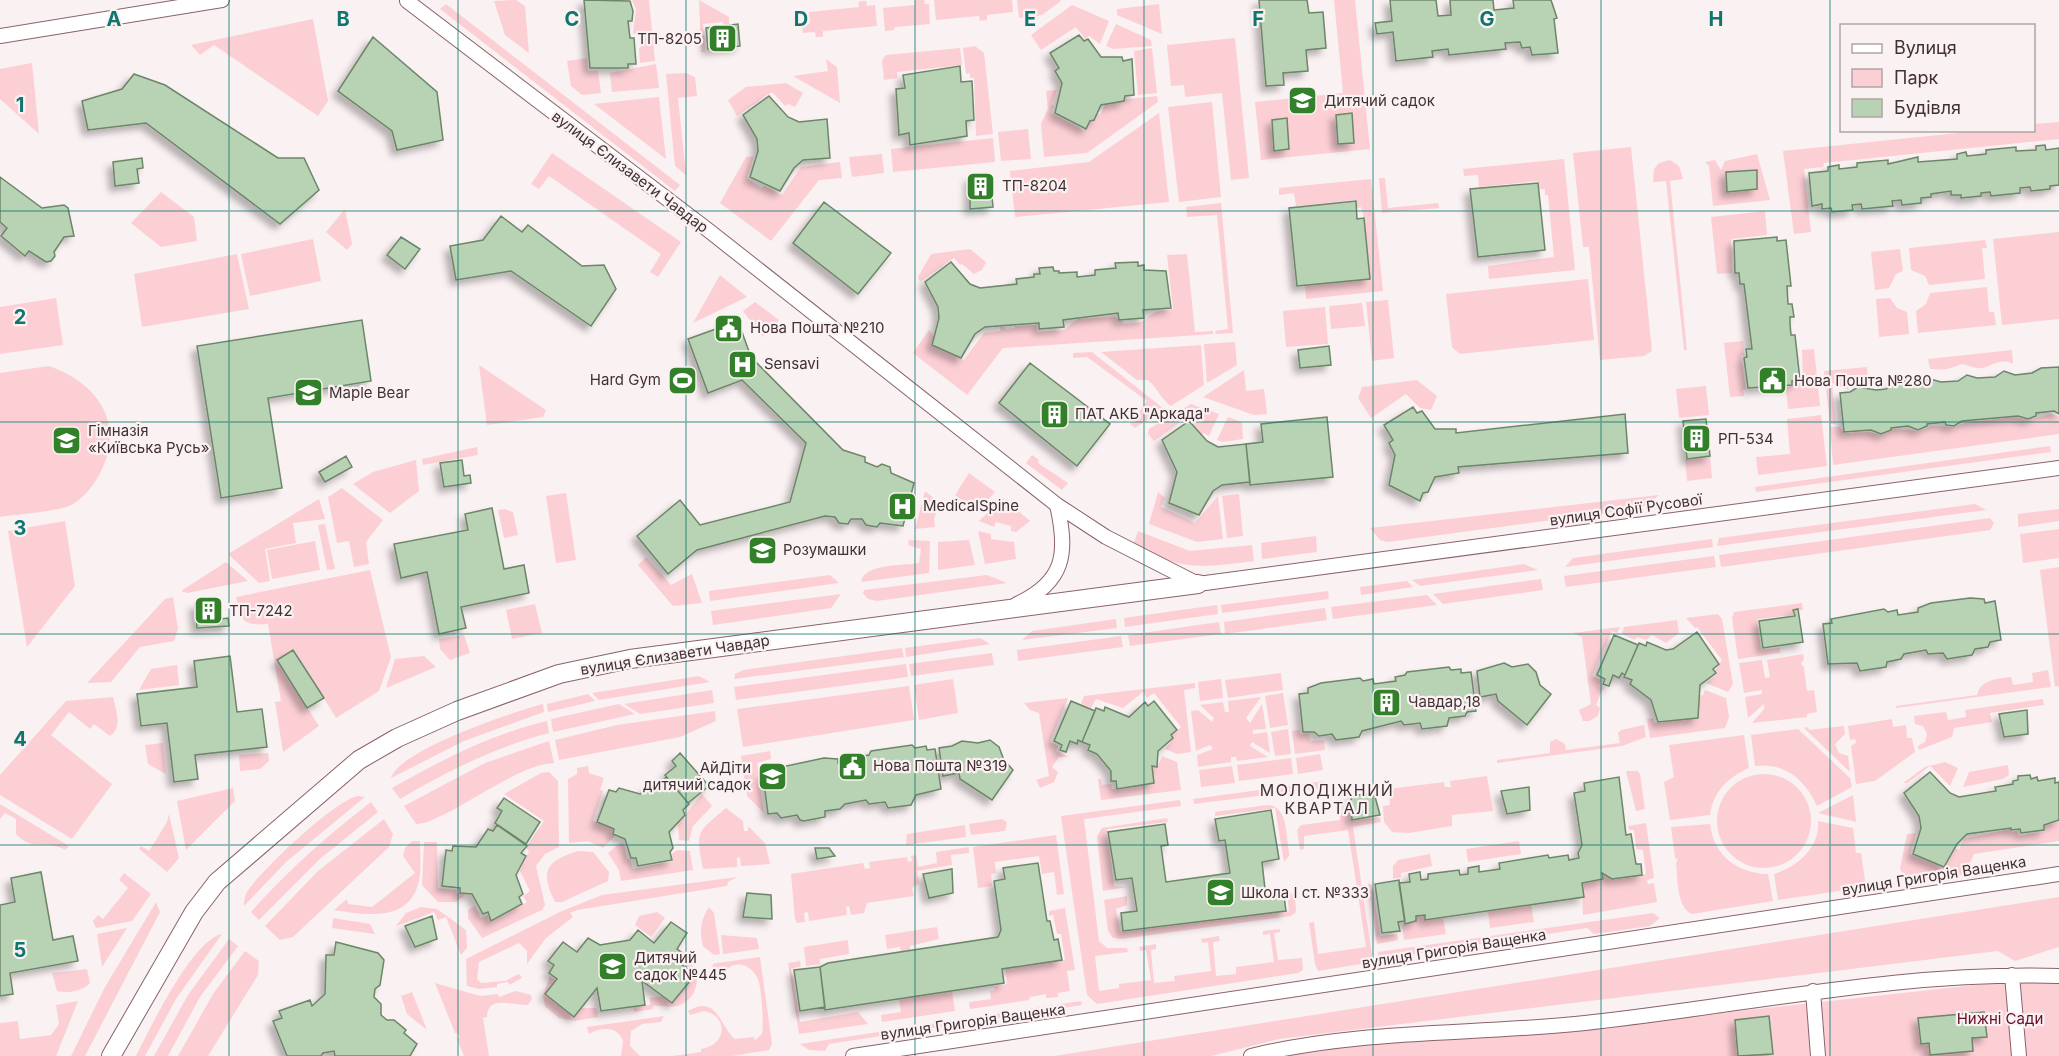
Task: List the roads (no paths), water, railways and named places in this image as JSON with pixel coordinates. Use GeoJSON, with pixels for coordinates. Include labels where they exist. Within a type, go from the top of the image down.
{"type":"FeatureCollection","features":[{"type":"Feature","properties":{"kind":"street"},"geometry":{"type":"LineString","coordinates":[[0,36],[222,0]]}},
{"type":"Feature","properties":{"kind":"street"},"geometry":{"type":"LineString","coordinates":[[393,0],[408,0]]}},
{"type":"Feature","properties":{"kind":"street","name":"вулиця Єлизавети Чавдар"},"geometry":{"type":"LineString","coordinates":[[408,0],[735,251],[1057,505],[1062,528],[1058,568],[1048,585],[1034,596],[1004,610]]}},
{"type":"Feature","properties":{"kind":"street","name":"вулиця Софії Русової"},"geometry":{"type":"LineString","coordinates":[[1198,584],[2059,468]]}},
{"type":"Feature","properties":{"kind":"street"},"geometry":{"type":"LineString","coordinates":[[1057,505],[1106,537],[1198,584]]}},
{"type":"Feature","properties":{"kind":"street","name":"вулиця Єлизавети Чавдар"},"geometry":{"type":"LineString","coordinates":[[111,1056],[194,912],[217,882],[359,760],[396,738],[457,711],[559,674],[601,665],[716,647],[1198,584]]}},
{"type":"Feature","properties":{"kind":"street","name":"вулиця Григорія Ващенка"},"geometry":{"type":"LineString","coordinates":[[854,1056],[2059,874]]}},
{"type":"Feature","properties":{"kind":"street"},"geometry":{"type":"LineString","coordinates":[[1251,1056],[1280,1053],[1362,1036],[1584,1023],[1813,991],[2012,975],[2059,976]]}},
{"type":"Feature","properties":{"kind":"street"},"geometry":{"type":"LineString","coordinates":[[2012,975],[2019,1056]]}},
{"type":"Feature","properties":{"kind":"street"},"geometry":{"type":"LineString","coordinates":[[1813,991],[1818,1056]]}},
{"type":"Feature","properties":{"kind":"place","name":"ТП-8205"},"geometry":{"type":"Point","coordinates":[723,39]}},
{"type":"Feature","properties":{"kind":"place","name":"Дитячий садок"},"geometry":{"type":"Point","coordinates":[1303,101]}},
{"type":"Feature","properties":{"kind":"place","name":"ТП-8204"},"geometry":{"type":"Point","coordinates":[981,186]}},
{"type":"Feature","properties":{"kind":"place","name":"Нова Пошта №210"},"geometry":{"type":"Point","coordinates":[729,328]}},
{"type":"Feature","properties":{"kind":"place","name":"Sensavi"},"geometry":{"type":"Point","coordinates":[743,364]}},
{"type":"Feature","properties":{"kind":"place","name":"Hard Gym"},"geometry":{"type":"Point","coordinates":[682,380]}},
{"type":"Feature","properties":{"kind":"place","name":"Нова Пошта №280"},"geometry":{"type":"Point","coordinates":[1773,381]}},
{"type":"Feature","properties":{"kind":"place","name":"Maple Bear"},"geometry":{"type":"Point","coordinates":[308,393]}},
{"type":"Feature","properties":{"kind":"place","name":"ПАТ АКБ \"Аркада\""},"geometry":{"type":"Point","coordinates":[1054,414]}},
{"type":"Feature","properties":{"kind":"place","name":"РП-534"},"geometry":{"type":"Point","coordinates":[1697,439]}},
{"type":"Feature","properties":{"kind":"place","name":"Гімназія «Київська Русь»"},"geometry":{"type":"Point","coordinates":[67,440]}},
{"type":"Feature","properties":{"kind":"place","name":"MedicalSpine"},"geometry":{"type":"Point","coordinates":[902,506]}},
{"type":"Feature","properties":{"kind":"place","name":"Розумашки"},"geometry":{"type":"Point","coordinates":[762,550]}},
{"type":"Feature","properties":{"kind":"place","name":"ТП-7242"},"geometry":{"type":"Point","coordinates":[208,611]}},
{"type":"Feature","properties":{"kind":"place","name":"Чавдар,18"},"geometry":{"type":"Point","coordinates":[1387,702]}},
{"type":"Feature","properties":{"kind":"place","name":"Нова Пошта №319"},"geometry":{"type":"Point","coordinates":[852,766]}},
{"type":"Feature","properties":{"kind":"place","name":"АйДіти дитячий садок"},"geometry":{"type":"Point","coordinates":[772,777]}},
{"type":"Feature","properties":{"kind":"place","name":"Школа І ст. №333"},"geometry":{"type":"Point","coordinates":[1220,893]}},
{"type":"Feature","properties":{"kind":"place","name":"Дитячий садок №445"},"geometry":{"type":"Point","coordinates":[613,967]}},
{"type":"Feature","properties":{"kind":"district","name":"МОЛОДІЖНИЙ КВАРТАЛ"},"geometry":{"type":"Point","coordinates":[1327,799]}},
{"type":"Feature","properties":{"kind":"park label","name":"Нижні Сади"},"geometry":{"type":"Point","coordinates":[2000,1019]}}]}
